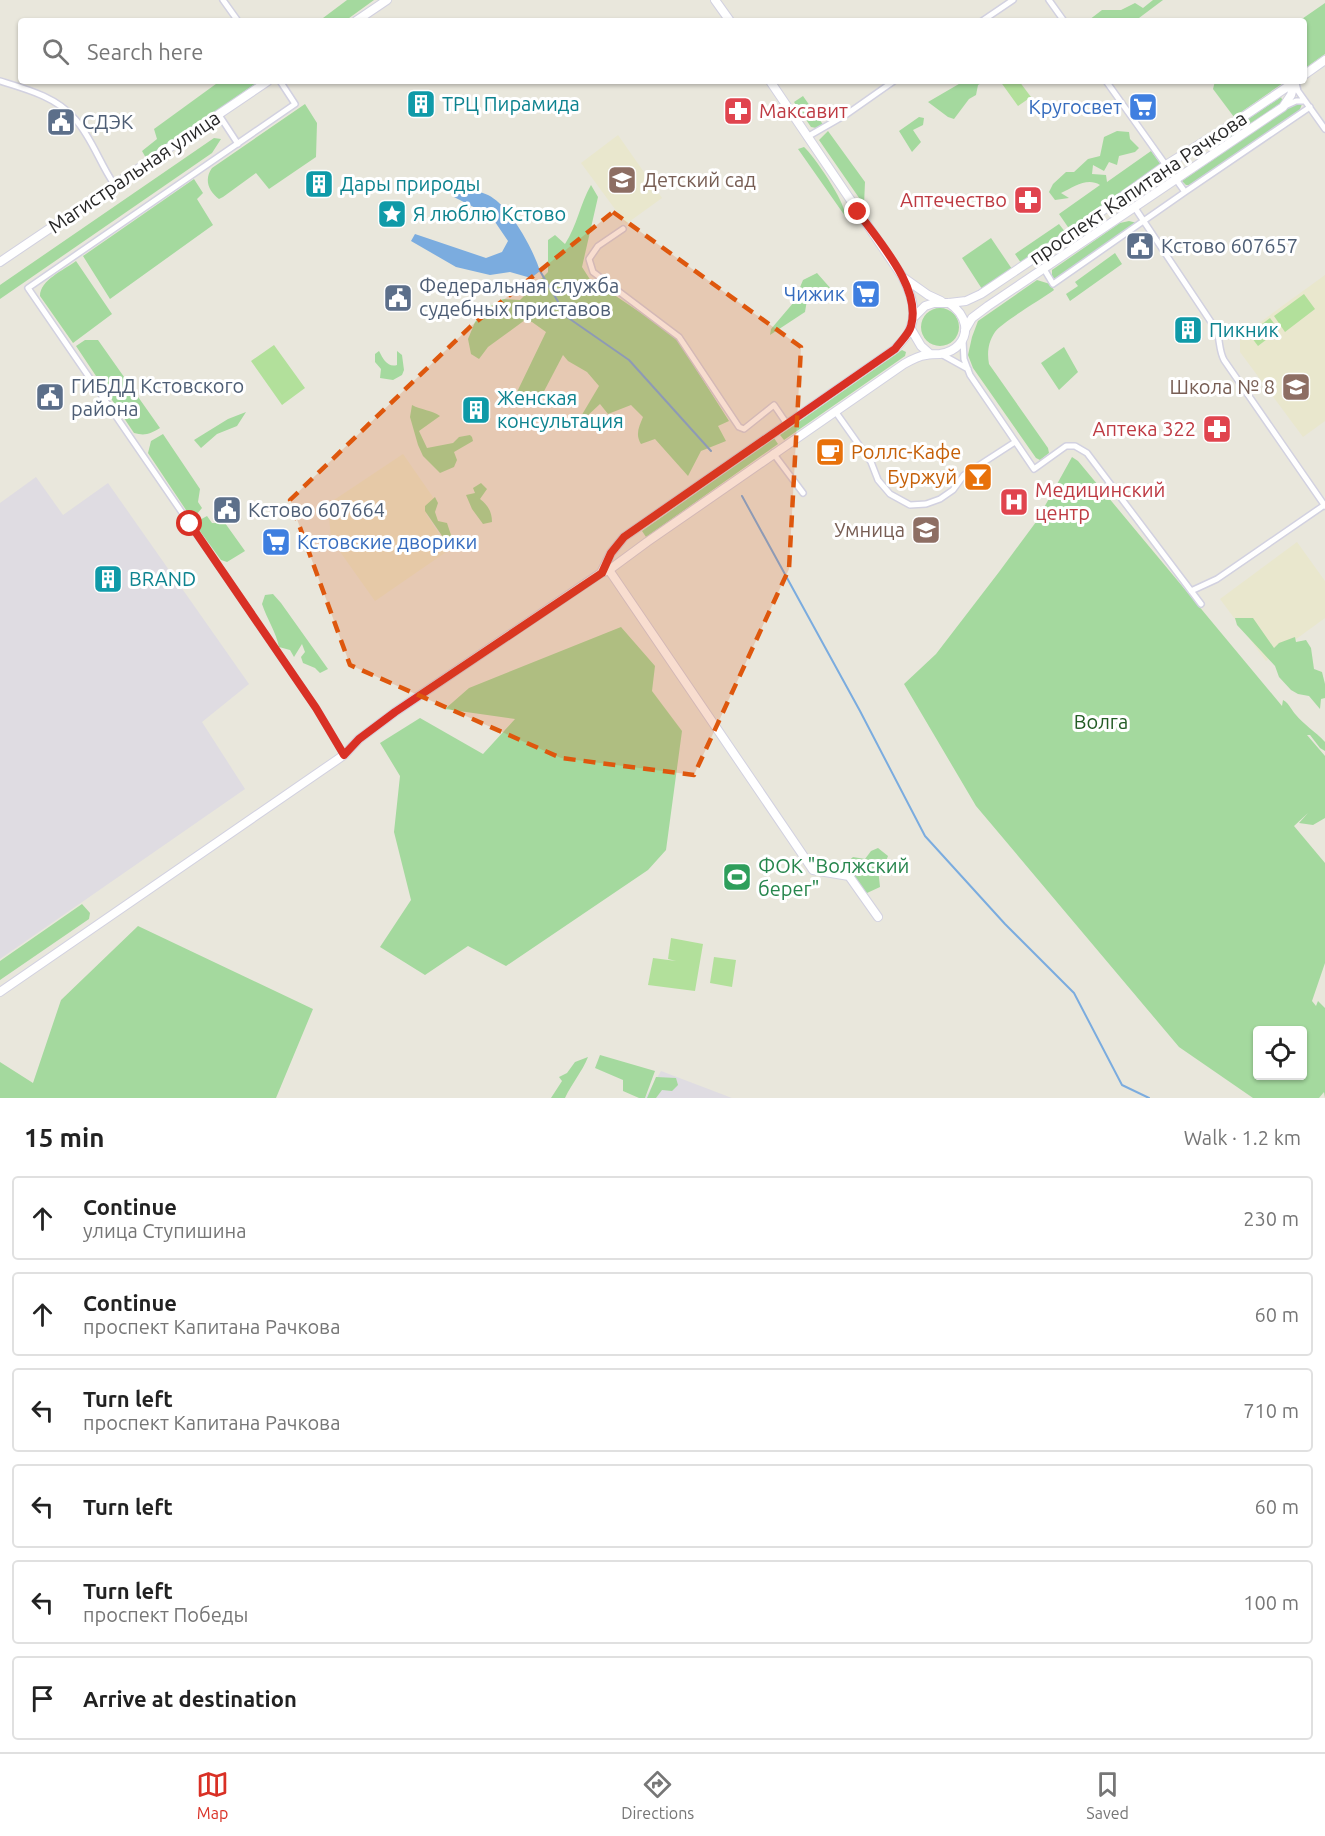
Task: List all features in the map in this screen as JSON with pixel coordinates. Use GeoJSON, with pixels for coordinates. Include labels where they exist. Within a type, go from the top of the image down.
{"type":"FeatureCollection","features":[{"type":"Feature","properties":{"kind":"street"},"geometry":{"type":"LineString","coordinates":[[223,0],[236,18]]}},
{"type":"Feature","properties":{"kind":"street"},"geometry":{"type":"LineString","coordinates":[[360,18],[387,0]]}},
{"type":"Feature","properties":{"kind":"street"},"geometry":{"type":"LineString","coordinates":[[715,0],[728,18]]}},
{"type":"Feature","properties":{"kind":"street"},"geometry":{"type":"LineString","coordinates":[[986,18],[1013,0]]}},
{"type":"Feature","properties":{"kind":"street"},"geometry":{"type":"LineString","coordinates":[[1049,0],[1062,18]]}},
{"type":"Feature","properties":{"kind":"street"},"geometry":{"type":"LineString","coordinates":[[1307,73],[1325,60]]}},
{"type":"Feature","properties":{"kind":"street"},"geometry":{"type":"LineString","coordinates":[[0,81],[51,100],[75,119],[114,184]]}},
{"type":"Feature","properties":{"kind":"street","name":"Магистральная улица"},"geometry":{"type":"LineString","coordinates":[[0,262],[264,84]]}},
{"type":"Feature","properties":{"kind":"street"},"geometry":{"type":"LineString","coordinates":[[282,84],[295,104],[28,288],[316,708],[344,755]]}},
{"type":"Feature","properties":{"kind":"street"},"geometry":{"type":"LineString","coordinates":[[605,572],[611,553],[624,537],[895,349],[911,329],[913,318],[910,292],[902,276],[772,84]]}},
{"type":"Feature","properties":{"kind":"street"},"geometry":{"type":"LineString","coordinates":[[807,137],[847,114],[890,84]]}},
{"type":"Feature","properties":{"kind":"street"},"geometry":{"type":"LineString","coordinates":[[1108,84],[1185,192]]}},
{"type":"Feature","properties":{"kind":"street","name":"проспект Капитана Рачкова"},"geometry":{"type":"LineString","coordinates":[[947,303],[966,301],[981,294],[1166,165],[1234,123],[1291,84]]}},
{"type":"Feature","properties":{"kind":"street"},"geometry":{"type":"LineString","coordinates":[[1283,107],[1291,95],[1294,84]]}},
{"type":"Feature","properties":{"kind":"street"},"geometry":{"type":"LineString","coordinates":[[1296,84],[1298,91],[1325,129]]}},
{"type":"Feature","properties":{"kind":"street"},"geometry":{"type":"LineString","coordinates":[[0,992],[344,755],[359,739],[395,712],[605,572],[904,364],[958,347],[972,318],[988,306],[1283,107],[1296,101],[1305,101]]}},
{"type":"Feature","properties":{"kind":"street"},"geometry":{"type":"LineString","coordinates":[[1044,269],[1053,284],[1310,107]]}},
{"type":"Feature","properties":{"kind":"street"},"geometry":{"type":"LineString","coordinates":[[219,115],[238,144]]}},
{"type":"Feature","properties":{"kind":"street"},"geometry":{"type":"LineString","coordinates":[[1135,208],[1217,331],[1220,354],[1324,506],[1217,579],[1191,591]]}},
{"type":"Feature","properties":{"kind":"street"},"geometry":{"type":"LineString","coordinates":[[623,229],[597,246],[589,259],[593,272],[679,337],[739,427],[744,429],[774,405],[787,424]]}},
{"type":"Feature","properties":{"kind":"street"},"geometry":{"type":"LineString","coordinates":[[902,276],[928,295],[947,303],[961,313],[964,335],[963,353],[968,369],[1034,469],[1066,446],[1075,446],[1087,453],[1201,604]]}},
{"type":"Feature","properties":{"kind":"street"},"geometry":{"type":"LineString","coordinates":[[981,294],[988,306]]}},
{"type":"Feature","properties":{"kind":"street"},"geometry":{"type":"LineString","coordinates":[[913,318],[925,306],[947,303]]}},
{"type":"Feature","properties":{"kind":"street"},"geometry":{"type":"LineString","coordinates":[[911,329],[921,346],[930,354]]}},
{"type":"Feature","properties":{"kind":"street"},"geometry":{"type":"LineString","coordinates":[[941,354],[968,369]]}},
{"type":"Feature","properties":{"kind":"street"},"geometry":{"type":"LineString","coordinates":[[835,411],[871,462],[878,480],[890,494],[910,505],[940,500],[964,475],[1015,442]]}},
{"type":"Feature","properties":{"kind":"street"},"geometry":{"type":"LineString","coordinates":[[773,453],[803,493]]}},
{"type":"Feature","properties":{"kind":"street"},"geometry":{"type":"LineString","coordinates":[[624,537],[628,544],[636,550]]}},
{"type":"Feature","properties":{"kind":"street"},"geometry":{"type":"LineString","coordinates":[[605,572],[813,870],[849,876],[878,917]]}},
{"type":"Feature","properties":{"kind":"highlighted area"},"geometry":{"type":"Polygon","coordinates":[[[613,212],[801,347],[789,569],[694,775],[561,758],[350,665],[290,500],[471,326],[613,212]]]}},
{"type":"Feature","properties":{"kind":"shaded area","name":"Детский сад"},"geometry":{"type":"Polygon","coordinates":[[[618,135],[662,198],[626,224],[581,163],[618,135]]]}},
{"type":"Feature","properties":{"kind":"shaded area","name":"Школа № 8"},"geometry":{"type":"Polygon","coordinates":[[[1325,275],[1325,421],[1303,437],[1240,352],[1240,337],[1325,275]]]}},
{"type":"Feature","properties":{"kind":"shaded area"},"geometry":{"type":"Polygon","coordinates":[[[403,454],[437,503],[426,514],[449,550],[375,601],[331,539],[328,504],[403,454]]]}},
{"type":"Feature","properties":{"kind":"shaded area"},"geometry":{"type":"Polygon","coordinates":[[[36,477],[63,515],[108,483],[249,684],[202,722],[245,789],[0,959],[0,503],[36,477]]]}},
{"type":"Feature","properties":{"kind":"shaded area"},"geometry":{"type":"Polygon","coordinates":[[[1297,542],[1325,581],[1325,618],[1266,661],[1220,599],[1297,542]]]}},
{"type":"Feature","properties":{"kind":"shaded area"},"geometry":{"type":"Polygon","coordinates":[[[661,1071],[732,1098],[645,1098],[661,1071]]]}},
{"type":"Feature","properties":{"kind":"green space"},"geometry":{"type":"Polygon","coordinates":[[[347,0],[374,0],[349,18],[323,18],[347,0]]]}},
{"type":"Feature","properties":{"kind":"green space"},"geometry":{"type":"Polygon","coordinates":[[[1153,0],[1163,0],[1139,18],[1092,18],[1102,10],[1121,10],[1135,3],[1143,8],[1153,0]]]}},
{"type":"Feature","properties":{"kind":"green space"},"geometry":{"type":"Polygon","coordinates":[[[1325,3],[1325,54],[1307,67],[1307,18],[1303,18],[1325,3]]]}},
{"type":"Feature","properties":{"kind":"green space"},"geometry":{"type":"Polygon","coordinates":[[[216,84],[255,84],[157,153],[146,158],[142,151],[157,139],[154,129],[216,84]]]}},
{"type":"Feature","properties":{"kind":"green space"},"geometry":{"type":"Polygon","coordinates":[[[959,84],[980,84],[976,95],[969,99],[954,119],[928,102],[959,84]]]}},
{"type":"Feature","properties":{"kind":"green space"},"geometry":{"type":"Polygon","coordinates":[[[1002,84],[1021,84],[1031,97],[1018,106],[1002,84]]]}},
{"type":"Feature","properties":{"kind":"green space"},"geometry":{"type":"Polygon","coordinates":[[[1214,84],[1282,84],[1234,117],[1213,89],[1214,84]]]}},
{"type":"Feature","properties":{"kind":"green space"},"geometry":{"type":"Polygon","coordinates":[[[803,96],[824,126],[811,127],[794,102],[803,96]]]}},
{"type":"Feature","properties":{"kind":"green space"},"geometry":{"type":"Polygon","coordinates":[[[1281,97],[1283,102],[1218,145],[1214,142],[1281,97]]]}},
{"type":"Feature","properties":{"kind":"green space"},"geometry":{"type":"Polygon","coordinates":[[[1297,102],[1302,104],[1299,112],[1192,185],[1186,185],[1182,181],[1297,102]]]}},
{"type":"Feature","properties":{"kind":"green space"},"geometry":{"type":"Polygon","coordinates":[[[305,104],[317,123],[316,157],[269,189],[256,173],[223,197],[219,199],[215,196],[208,181],[212,168],[305,104]]]}},
{"type":"Feature","properties":{"kind":"green space"},"geometry":{"type":"Polygon","coordinates":[[[919,117],[924,118],[923,125],[913,130],[921,142],[912,152],[899,131],[919,117]]]}},
{"type":"Feature","properties":{"kind":"green space"},"geometry":{"type":"Polygon","coordinates":[[[828,131],[865,182],[864,205],[819,140],[828,131]]]}},
{"type":"Feature","properties":{"kind":"green space"},"geometry":{"type":"Polygon","coordinates":[[[1117,131],[1129,132],[1130,139],[1139,148],[1135,152],[1119,156],[1117,165],[1109,162],[1104,171],[1093,165],[1092,174],[1106,175],[1107,182],[1151,151],[1162,166],[1070,230],[1059,214],[1100,185],[1085,182],[1061,193],[1069,198],[1055,200],[1049,192],[1053,184],[1066,172],[1074,172],[1088,159],[1100,156],[1104,137],[1117,131]]]}},
{"type":"Feature","properties":{"kind":"green space"},"geometry":{"type":"Polygon","coordinates":[[[214,138],[221,139],[212,153],[0,299],[0,285],[214,138]]]}},
{"type":"Feature","properties":{"kind":"green space"},"geometry":{"type":"Polygon","coordinates":[[[804,147],[836,191],[845,216],[798,149],[804,147]]]}},
{"type":"Feature","properties":{"kind":"green space"},"geometry":{"type":"Polygon","coordinates":[[[194,179],[203,193],[197,199],[213,225],[110,299],[83,256],[194,179]]]}},
{"type":"Feature","properties":{"kind":"green space"},"geometry":{"type":"Polygon","coordinates":[[[591,185],[598,197],[582,267],[591,281],[675,336],[729,421],[718,426],[726,441],[701,451],[688,476],[655,439],[641,444],[638,434],[643,417],[631,405],[608,414],[600,404],[585,418],[580,418],[599,386],[587,372],[568,361],[563,355],[541,397],[533,404],[517,392],[546,332],[532,322],[525,320],[488,347],[479,359],[471,354],[468,339],[475,322],[489,307],[503,299],[520,300],[548,272],[548,240],[555,235],[565,244],[591,185]]]}},
{"type":"Feature","properties":{"kind":"green space"},"geometry":{"type":"Polygon","coordinates":[[[1129,221],[1137,223],[1054,280],[1052,270],[1120,223],[1129,221]]]}},
{"type":"Feature","properties":{"kind":"green space"},"geometry":{"type":"Polygon","coordinates":[[[1059,224],[1066,233],[1021,263],[1015,254],[1059,224]]]}},
{"type":"Feature","properties":{"kind":"green space"},"geometry":{"type":"Polygon","coordinates":[[[991,238],[1012,269],[982,289],[962,258],[991,238]]]}},
{"type":"Feature","properties":{"kind":"green space"},"geometry":{"type":"Polygon","coordinates":[[[1115,253],[1122,264],[1070,301],[1066,294],[1078,286],[1075,282],[1115,253]]]}},
{"type":"Feature","properties":{"kind":"green space"},"geometry":{"type":"Polygon","coordinates":[[[76,261],[112,314],[73,343],[40,296],[48,280],[76,261]]]}},
{"type":"Feature","properties":{"kind":"green space"},"geometry":{"type":"Polygon","coordinates":[[[817,273],[832,290],[823,299],[814,290],[808,294],[805,312],[770,335],[771,329],[794,302],[803,280],[817,273]]]}},
{"type":"Feature","properties":{"kind":"green space"},"geometry":{"type":"Polygon","coordinates":[[[1037,280],[1050,284],[1054,290],[995,332],[988,356],[989,364],[1048,448],[1049,453],[1040,460],[1036,458],[973,368],[968,355],[978,321],[1037,280]]]}},
{"type":"Feature","properties":{"kind":"green space"},"geometry":{"type":"Polygon","coordinates":[[[1304,294],[1315,309],[1285,332],[1274,316],[1304,294]]]}},
{"type":"Feature","properties":{"kind":"green space"},"geometry":{"type":"Polygon","coordinates":[[[940,308],[953,314],[959,327],[953,340],[940,346],[927,340],[921,327],[927,314],[940,308]]]}},
{"type":"Feature","properties":{"kind":"green space"},"geometry":{"type":"Polygon","coordinates":[[[1270,318],[1279,330],[1258,346],[1249,334],[1270,318]]]}},
{"type":"Feature","properties":{"kind":"green space"},"geometry":{"type":"Polygon","coordinates":[[[85,340],[98,340],[160,428],[147,434],[134,433],[76,346],[85,340]]]}},
{"type":"Feature","properties":{"kind":"green space"},"geometry":{"type":"Polygon","coordinates":[[[274,345],[305,388],[282,405],[251,361],[274,345]]]}},
{"type":"Feature","properties":{"kind":"green space"},"geometry":{"type":"Polygon","coordinates":[[[1064,347],[1078,372],[1059,390],[1041,363],[1064,347]]]}},
{"type":"Feature","properties":{"kind":"green space"},"geometry":{"type":"Polygon","coordinates":[[[902,350],[906,352],[905,356],[784,440],[780,435],[902,350]]]}},
{"type":"Feature","properties":{"kind":"green space"},"geometry":{"type":"Polygon","coordinates":[[[379,351],[388,364],[394,366],[397,365],[397,351],[402,355],[404,370],[402,375],[393,380],[380,378],[381,369],[375,362],[375,354],[379,351]]]}},
{"type":"Feature","properties":{"kind":"green space"},"geometry":{"type":"Polygon","coordinates":[[[412,405],[440,416],[419,431],[427,448],[453,443],[459,437],[470,435],[472,437],[473,441],[454,452],[457,460],[454,467],[440,473],[423,456],[410,417],[412,405]]]}},
{"type":"Feature","properties":{"kind":"green space"},"geometry":{"type":"Polygon","coordinates":[[[246,412],[237,426],[217,434],[201,448],[194,440],[228,419],[246,412]]]}},
{"type":"Feature","properties":{"kind":"green space"},"geometry":{"type":"Polygon","coordinates":[[[163,434],[200,489],[198,502],[202,508],[196,515],[190,516],[148,453],[151,441],[163,434]]]}},
{"type":"Feature","properties":{"kind":"green space"},"geometry":{"type":"Polygon","coordinates":[[[774,438],[778,444],[646,537],[642,531],[774,438]]]}},
{"type":"Feature","properties":{"kind":"green space","name":"Волга"},"geometry":{"type":"Polygon","coordinates":[[[1072,457],[1078,461],[1282,706],[1283,700],[1325,742],[1325,751],[1310,735],[1307,735],[1325,756],[1325,818],[1313,825],[1299,823],[1308,813],[1294,826],[1325,863],[1325,963],[1312,1001],[1316,1006],[1318,1001],[1325,1008],[1325,1098],[1324,1092],[1319,1098],[1253,1098],[1179,1047],[976,806],[904,684],[936,654],[1036,522],[1072,457]]]}},
{"type":"Feature","properties":{"kind":"green space"},"geometry":{"type":"Polygon","coordinates":[[[481,483],[487,489],[480,499],[489,509],[492,522],[483,524],[472,509],[466,495],[475,493],[473,488],[481,483]]]}},
{"type":"Feature","properties":{"kind":"green space"},"geometry":{"type":"Polygon","coordinates":[[[435,497],[438,503],[435,512],[438,521],[447,523],[454,544],[449,546],[425,511],[425,506],[435,497]]]}},
{"type":"Feature","properties":{"kind":"green space"},"geometry":{"type":"Polygon","coordinates":[[[207,516],[212,523],[225,523],[245,551],[227,562],[221,560],[197,527],[196,522],[207,516]]]}},
{"type":"Feature","properties":{"kind":"green space"},"geometry":{"type":"Polygon","coordinates":[[[273,594],[328,669],[320,673],[303,663],[301,657],[305,652],[302,644],[294,657],[290,650],[279,647],[262,604],[265,595],[273,594]]]}},
{"type":"Feature","properties":{"kind":"green space"},"geometry":{"type":"Polygon","coordinates":[[[1235,618],[1253,618],[1274,648],[1279,643],[1295,637],[1296,642],[1306,640],[1311,648],[1314,669],[1322,672],[1325,684],[1325,698],[1321,699],[1320,709],[1309,696],[1291,690],[1279,677],[1275,666],[1237,625],[1235,618]]]}},
{"type":"Feature","properties":{"kind":"green space"},"geometry":{"type":"Polygon","coordinates":[[[621,627],[655,666],[652,691],[682,731],[666,850],[648,870],[506,966],[468,946],[425,975],[380,947],[411,900],[394,832],[400,776],[380,743],[420,718],[483,754],[515,719],[445,709],[469,688],[621,627]]]}},
{"type":"Feature","properties":{"kind":"green space"},"geometry":{"type":"Polygon","coordinates":[[[878,848],[888,856],[886,861],[877,859],[880,887],[867,893],[852,885],[855,876],[848,878],[844,865],[853,857],[865,859],[871,851],[878,848]]]}},
{"type":"Feature","properties":{"kind":"green space"},"geometry":{"type":"Polygon","coordinates":[[[82,904],[90,913],[89,919],[0,980],[0,961],[82,904]]]}},
{"type":"Feature","properties":{"kind":"green space"},"geometry":{"type":"Polygon","coordinates":[[[138,926],[313,1009],[276,1098],[0,1098],[0,1062],[33,1083],[61,1000],[138,926]]]}},
{"type":"Feature","properties":{"kind":"green space"},"geometry":{"type":"Polygon","coordinates":[[[671,938],[703,944],[695,991],[648,985],[653,958],[676,961],[668,959],[671,938]]]}},
{"type":"Feature","properties":{"kind":"green space"},"geometry":{"type":"Polygon","coordinates":[[[714,957],[736,960],[732,987],[710,983],[714,957]]]}},
{"type":"Feature","properties":{"kind":"green space"},"geometry":{"type":"Polygon","coordinates":[[[600,1055],[655,1071],[645,1098],[639,1098],[623,1091],[623,1080],[595,1068],[600,1055]]]}},
{"type":"Feature","properties":{"kind":"green space"},"geometry":{"type":"Polygon","coordinates":[[[588,1057],[565,1098],[551,1098],[562,1081],[559,1077],[567,1073],[575,1062],[588,1057]]]}},
{"type":"Feature","properties":{"kind":"green space"},"geometry":{"type":"Polygon","coordinates":[[[656,1077],[676,1078],[678,1085],[672,1091],[662,1090],[656,1098],[647,1098],[656,1077]]]}},
{"type":"Feature","properties":{"kind":"water"},"geometry":{"type":"Polygon","coordinates":[[[461,188],[488,195],[504,208],[526,240],[540,271],[531,278],[510,272],[490,275],[456,267],[411,241],[415,234],[486,258],[502,252],[508,241],[491,216],[454,197],[461,188]]]}},
{"type":"Feature","properties":{"kind":"waterway"},"geometry":{"type":"LineString","coordinates":[[540,271],[567,317],[629,360],[711,451]]}},
{"type":"Feature","properties":{"kind":"waterway"},"geometry":{"type":"LineString","coordinates":[[742,496],[860,711],[925,836],[1005,924],[1074,993],[1122,1085],[1149,1098]]}},
{"type":"Feature","properties":{"kind":"place","name":"ТРЦ Пирамида"},"geometry":{"type":"Point","coordinates":[421,104]}},
{"type":"Feature","properties":{"kind":"place","name":"Кругосвет"},"geometry":{"type":"Point","coordinates":[1143,107]}},
{"type":"Feature","properties":{"kind":"place","name":"Максавит"},"geometry":{"type":"Point","coordinates":[738,111]}},
{"type":"Feature","properties":{"kind":"place","name":"СДЭК"},"geometry":{"type":"Point","coordinates":[61,122]}},
{"type":"Feature","properties":{"kind":"place","name":"Детский сад"},"geometry":{"type":"Point","coordinates":[622,180]}},
{"type":"Feature","properties":{"kind":"place","name":"Дары природы"},"geometry":{"type":"Point","coordinates":[319,184]}},
{"type":"Feature","properties":{"kind":"place","name":"Аптечество"},"geometry":{"type":"Point","coordinates":[1028,200]}},
{"type":"Feature","properties":{"kind":"place","name":"Я люблю Кстово"},"geometry":{"type":"Point","coordinates":[392,214]}},
{"type":"Feature","properties":{"kind":"place","name":"Кстово 607657"},"geometry":{"type":"Point","coordinates":[1140,246]}},
{"type":"Feature","properties":{"kind":"place","name":"Чижик"},"geometry":{"type":"Point","coordinates":[866,294]}},
{"type":"Feature","properties":{"kind":"place","name":"Федеральная служба судебных приставов"},"geometry":{"type":"Point","coordinates":[398,298]}},
{"type":"Feature","properties":{"kind":"place","name":"Пикник"},"geometry":{"type":"Point","coordinates":[1188,330]}},
{"type":"Feature","properties":{"kind":"place","name":"Школа № 8"},"geometry":{"type":"Point","coordinates":[1296,387]}},
{"type":"Feature","properties":{"kind":"place","name":"ГИБДД Кстовского района"},"geometry":{"type":"Point","coordinates":[50,397]}},
{"type":"Feature","properties":{"kind":"place","name":"Женская консультация"},"geometry":{"type":"Point","coordinates":[476,410]}},
{"type":"Feature","properties":{"kind":"place","name":"Аптека 322"},"geometry":{"type":"Point","coordinates":[1217,429]}},
{"type":"Feature","properties":{"kind":"place","name":"Роллс-Кафе"},"geometry":{"type":"Point","coordinates":[830,452]}},
{"type":"Feature","properties":{"kind":"place","name":"Буржуй"},"geometry":{"type":"Point","coordinates":[978,477]}},
{"type":"Feature","properties":{"kind":"place","name":"Медицинский центр"},"geometry":{"type":"Point","coordinates":[1014,502]}},
{"type":"Feature","properties":{"kind":"place","name":"Кстово 607664"},"geometry":{"type":"Point","coordinates":[227,510]}},
{"type":"Feature","properties":{"kind":"place","name":"Умница"},"geometry":{"type":"Point","coordinates":[926,530]}},
{"type":"Feature","properties":{"kind":"place","name":"Кстовские дворики"},"geometry":{"type":"Point","coordinates":[276,542]}},
{"type":"Feature","properties":{"kind":"place","name":"BRAND"},"geometry":{"type":"Point","coordinates":[108,579]}},
{"type":"Feature","properties":{"kind":"place","name":"ФОК \"Волжский берег\""},"geometry":{"type":"Point","coordinates":[737,877]}},
{"type":"Feature","properties":{"kind":"route"},"geometry":{"type":"LineString","coordinates":[[190,524],[316,708],[344,755],[359,739],[395,712],[602,573],[611,553],[624,537],[895,349],[911,329],[913,318],[910,292],[902,276],[858,212]]}}]}
